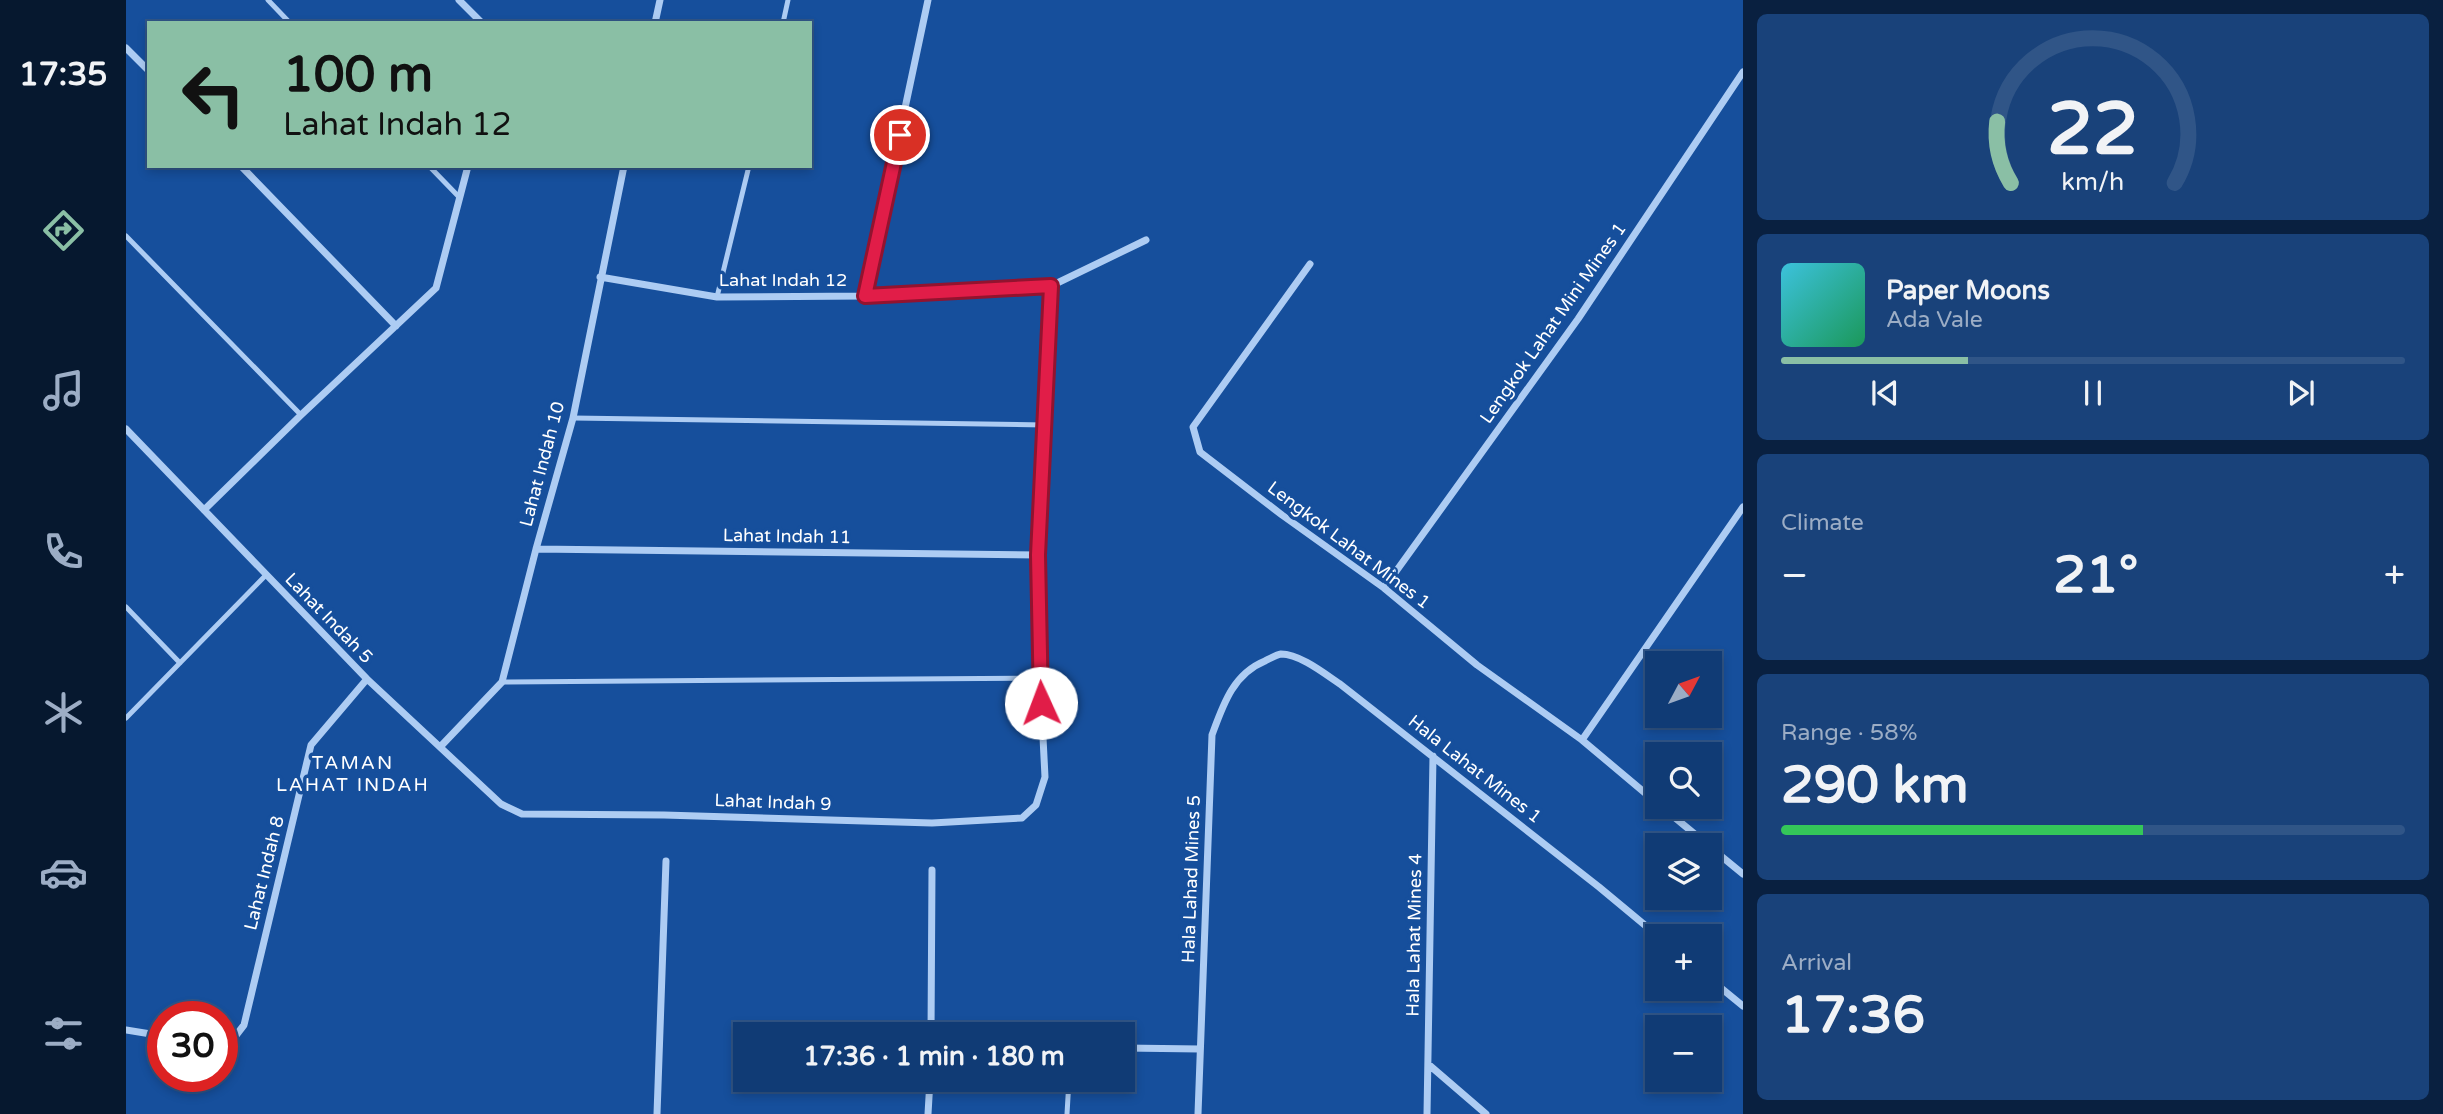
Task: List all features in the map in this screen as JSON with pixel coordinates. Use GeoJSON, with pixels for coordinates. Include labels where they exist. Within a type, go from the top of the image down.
{"type":"FeatureCollection","features":[{"type":"Feature","properties":{"kind":"street"},"geometry":{"type":"LineString","coordinates":[[460,0],[480,21]]}},
{"type":"Feature","properties":{"kind":"street"},"geometry":{"type":"LineString","coordinates":[[656,21],[660,0]]}},
{"type":"Feature","properties":{"kind":"street"},"geometry":{"type":"LineString","coordinates":[[865,296],[928,0]]}},
{"type":"Feature","properties":{"kind":"street"},"geometry":{"type":"LineString","coordinates":[[126,48],[147,69]]}},
{"type":"Feature","properties":{"kind":"street","name":"Lengkok Lahat Mini Mines 1"},"geometry":{"type":"LineString","coordinates":[[1384,588],[1578,319],[1743,72]]}},
{"type":"Feature","properties":{"kind":"street"},"geometry":{"type":"LineString","coordinates":[[243,168],[396,326]]}},
{"type":"Feature","properties":{"kind":"street"},"geometry":{"type":"LineString","coordinates":[[204,510],[436,288],[468,168]]}},
{"type":"Feature","properties":{"kind":"street","name":"Lahat Indah 10"},"geometry":{"type":"LineString","coordinates":[[441,746],[502,682],[573,418],[624,168]]}},
{"type":"Feature","properties":{"kind":"street"},"geometry":{"type":"LineString","coordinates":[[1040,678],[1038,555],[1051,286],[1146,240]]}},
{"type":"Feature","properties":{"kind":"street","name":"Lengkok Lahat Mines 1"},"geometry":{"type":"LineString","coordinates":[[1310,264],[1192,427],[1200,452],[1384,588],[1477,666],[1582,740],[1645,793]]}},
{"type":"Feature","properties":{"kind":"street","name":"Lahat Indah 12"},"geometry":{"type":"LineString","coordinates":[[600,277],[717,298],[865,296],[1051,286]]}},
{"type":"Feature","properties":{"kind":"street","name":"Lahat Indah 5"},"geometry":{"type":"LineString","coordinates":[[126,429],[368,679],[501,804],[522,814]]}},
{"type":"Feature","properties":{"kind":"street"},"geometry":{"type":"LineString","coordinates":[[1582,740],[1743,507]]}},
{"type":"Feature","properties":{"kind":"street","name":"Lahat Indah 11"},"geometry":{"type":"LineString","coordinates":[[536,549],[1038,555]]}},
{"type":"Feature","properties":{"kind":"street","name":"Hala Lahat Mines 1"},"geometry":{"type":"LineString","coordinates":[[1260,663],[1281,654],[1306,662],[1350,692],[1645,926]]}},
{"type":"Feature","properties":{"kind":"street","name":"Hala Lahad Mines 5"},"geometry":{"type":"LineString","coordinates":[[1198,1114],[1212,735],[1224,700],[1240,677],[1260,663]]}},
{"type":"Feature","properties":{"kind":"street","name":"Lahat Indah 9"},"geometry":{"type":"LineString","coordinates":[[522,814],[664,815],[932,823],[1022,818],[1036,805],[1045,777],[1040,678]]}},
{"type":"Feature","properties":{"kind":"street","name":"Lahat Indah 8"},"geometry":{"type":"LineString","coordinates":[[238,1033],[244,1025],[311,745],[368,679]]}},
{"type":"Feature","properties":{"kind":"street","name":"Hala Lahat Mines 4"},"geometry":{"type":"LineString","coordinates":[[1427,1114],[1433,756]]}},
{"type":"Feature","properties":{"kind":"street"},"geometry":{"type":"LineString","coordinates":[[1676,819],[1693,833]]}},
{"type":"Feature","properties":{"kind":"street"},"geometry":{"type":"LineString","coordinates":[[1722,857],[1743,874]]}},
{"type":"Feature","properties":{"kind":"street"},"geometry":{"type":"LineString","coordinates":[[657,1114],[666,861]]}},
{"type":"Feature","properties":{"kind":"street"},"geometry":{"type":"LineString","coordinates":[[932,870],[932,1022]]}},
{"type":"Feature","properties":{"kind":"street"},"geometry":{"type":"LineString","coordinates":[[1722,989],[1743,1006]]}},
{"type":"Feature","properties":{"kind":"street"},"geometry":{"type":"LineString","coordinates":[[126,1030],[147,1033]]}},
{"type":"Feature","properties":{"kind":"street"},"geometry":{"type":"LineString","coordinates":[[1135,1048],[1200,1049]]}},
{"type":"Feature","properties":{"kind":"street"},"geometry":{"type":"LineString","coordinates":[[1428,1064],[1486,1114]]}},
{"type":"Feature","properties":{"kind":"street"},"geometry":{"type":"LineString","coordinates":[[928,1114],[929,1092]]}},
{"type":"Feature","properties":{"kind":"lane"},"geometry":{"type":"LineString","coordinates":[[268,0],[288,21]]}},
{"type":"Feature","properties":{"kind":"lane"},"geometry":{"type":"LineString","coordinates":[[783,21],[788,0]]}},
{"type":"Feature","properties":{"kind":"lane"},"geometry":{"type":"LineString","coordinates":[[431,168],[460,198]]}},
{"type":"Feature","properties":{"kind":"lane"},"geometry":{"type":"LineString","coordinates":[[717,298],[749,168]]}},
{"type":"Feature","properties":{"kind":"lane"},"geometry":{"type":"LineString","coordinates":[[126,236],[301,415]]}},
{"type":"Feature","properties":{"kind":"lane"},"geometry":{"type":"LineString","coordinates":[[573,418],[1045,425]]}},
{"type":"Feature","properties":{"kind":"lane"},"geometry":{"type":"LineString","coordinates":[[126,718],[265,575]]}},
{"type":"Feature","properties":{"kind":"lane"},"geometry":{"type":"LineString","coordinates":[[126,607],[180,663]]}},
{"type":"Feature","properties":{"kind":"lane"},"geometry":{"type":"LineString","coordinates":[[502,682],[1040,678]]}},
{"type":"Feature","properties":{"kind":"lane"},"geometry":{"type":"LineString","coordinates":[[1067,1114],[1068,1092]]}},
{"type":"Feature","properties":{"kind":"district","name":"TAMAN LAHAT INDAH"},"geometry":{"type":"Point","coordinates":[353,773]}},
{"type":"Feature","properties":{"kind":"route"},"geometry":{"type":"LineString","coordinates":[[900,135],[865,296],[1051,286],[1038,555],[1041,703]]}}]}
